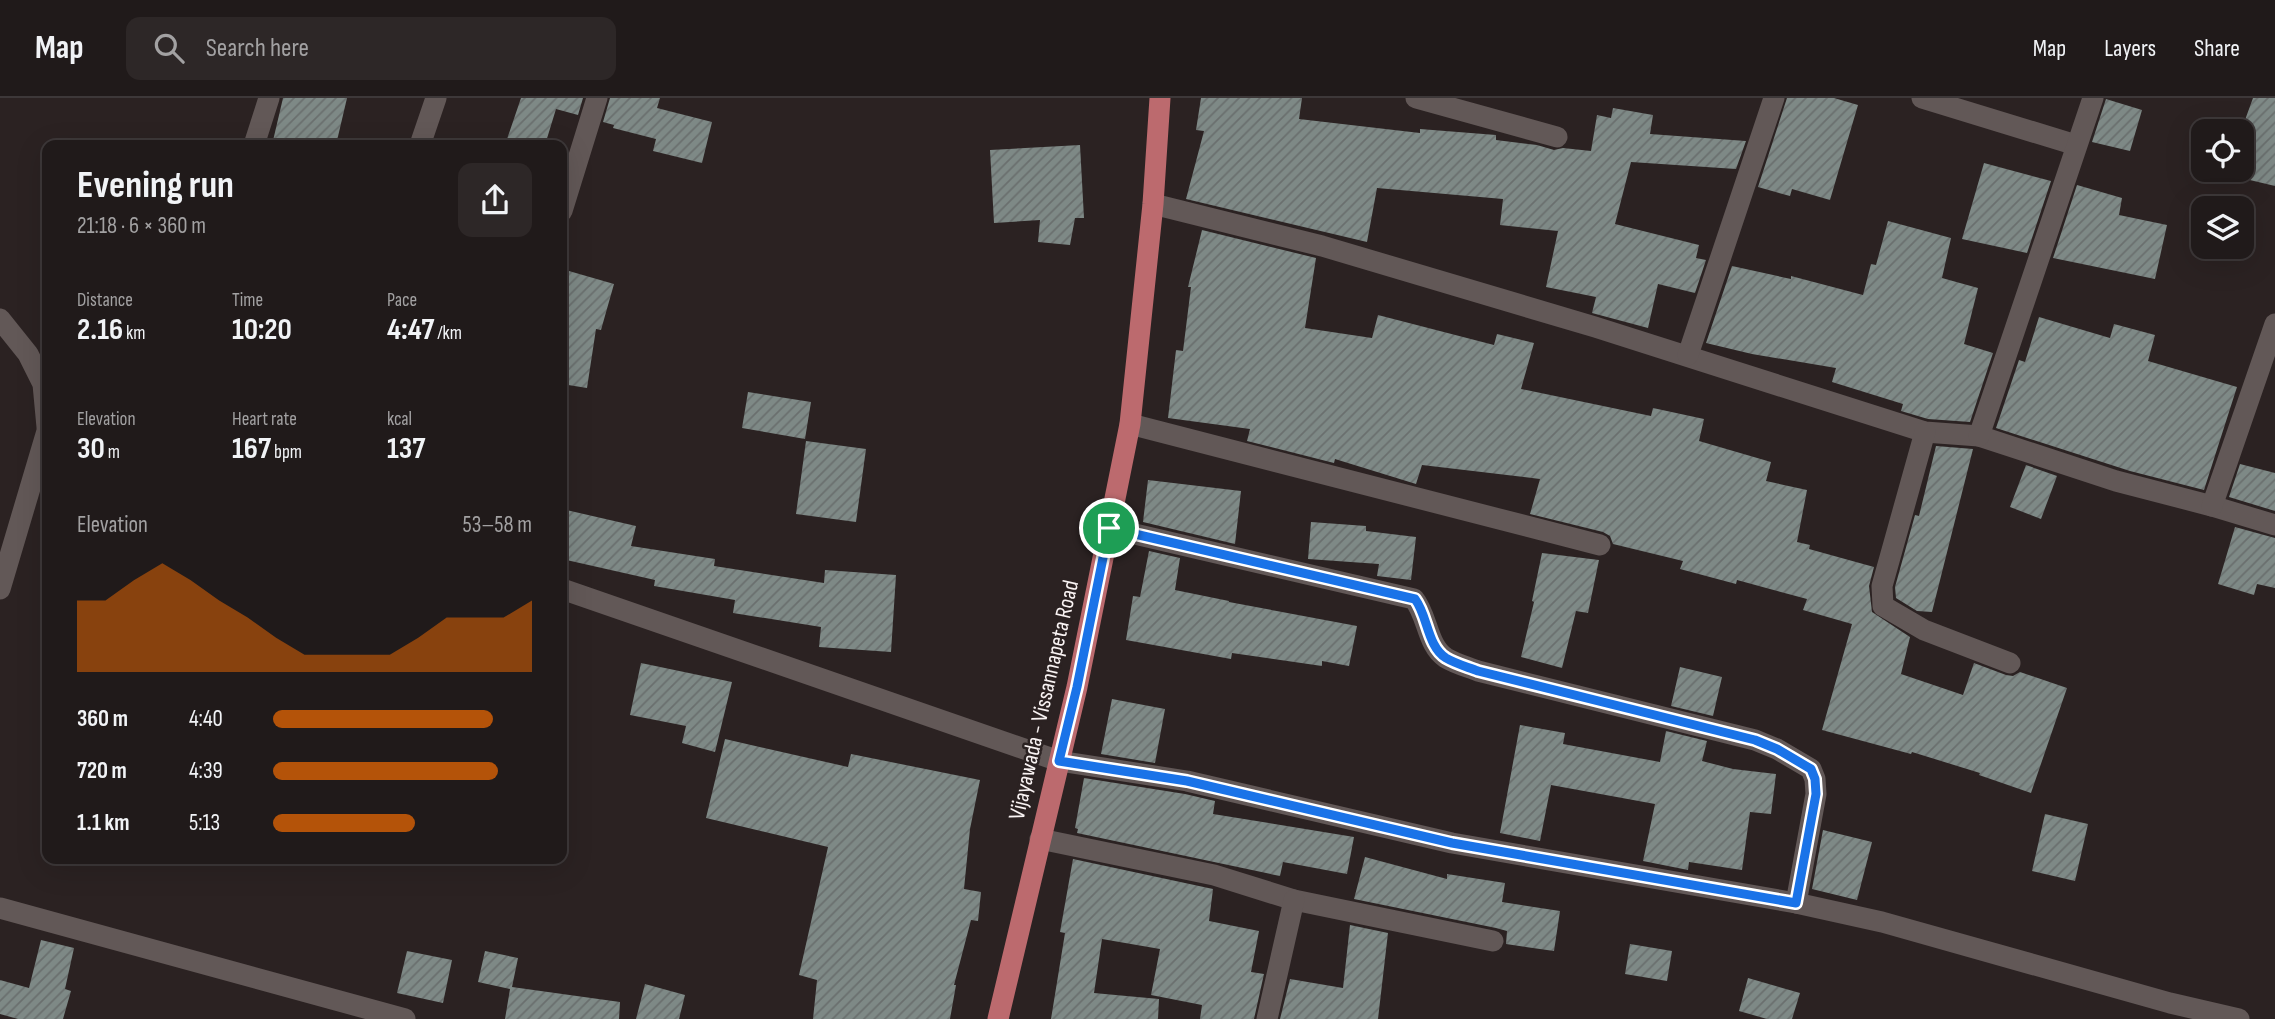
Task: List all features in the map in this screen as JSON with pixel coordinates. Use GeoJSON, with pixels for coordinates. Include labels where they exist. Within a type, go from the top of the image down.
{"type":"FeatureCollection","features":[{"type":"Feature","properties":{"kind":"main road","name":"Vijayawada - Vissannapeta Road"},"geometry":{"type":"LineString","coordinates":[[998,1019],[1077,687],[1130,424],[1153,204],[1160,98]]}},
{"type":"Feature","properties":{"kind":"street"},"geometry":{"type":"LineString","coordinates":[[256,140],[269,98]]}},
{"type":"Feature","properties":{"kind":"street"},"geometry":{"type":"LineString","coordinates":[[422,140],[436,98]]}},
{"type":"Feature","properties":{"kind":"street"},"geometry":{"type":"LineString","coordinates":[[567,195],[597,98]]}},
{"type":"Feature","properties":{"kind":"street"},"geometry":{"type":"LineString","coordinates":[[1416,98],[1558,137]]}},
{"type":"Feature","properties":{"kind":"street"},"geometry":{"type":"LineString","coordinates":[[1688,355],[1774,98]]}},
{"type":"Feature","properties":{"kind":"street"},"geometry":{"type":"LineString","coordinates":[[1922,98],[2076,145]]}},
{"type":"Feature","properties":{"kind":"street"},"geometry":{"type":"LineString","coordinates":[[1979,436],[2092,98]]}},
{"type":"Feature","properties":{"kind":"street"},"geometry":{"type":"LineString","coordinates":[[1153,204],[1322,246],[1688,355],[1925,432],[1979,436],[2116,481],[2275,526]]}},
{"type":"Feature","properties":{"kind":"street"},"geometry":{"type":"LineString","coordinates":[[0,318],[27,354],[42,382]]}},
{"type":"Feature","properties":{"kind":"street"},"geometry":{"type":"LineString","coordinates":[[2212,506],[2275,324]]}},
{"type":"Feature","properties":{"kind":"street"},"geometry":{"type":"LineString","coordinates":[[1130,424],[1600,545]]}},
{"type":"Feature","properties":{"kind":"street"},"geometry":{"type":"LineString","coordinates":[[1925,432],[1882,586],[1883,606],[1924,630],[2010,663]]}},
{"type":"Feature","properties":{"kind":"street"},"geometry":{"type":"LineString","coordinates":[[0,589],[42,446]]}},
{"type":"Feature","properties":{"kind":"street"},"geometry":{"type":"LineString","coordinates":[[1109,528],[1415,599],[1422,608],[1437,649],[1446,658],[1478,671],[1755,740],[1800,760],[1811,769],[1816,794],[1796,903]]}},
{"type":"Feature","properties":{"kind":"street"},"geometry":{"type":"LineString","coordinates":[[567,591],[1059,761],[1187,781],[1452,843],[1796,903],[1943,938],[2170,1003],[2239,1019]]}},
{"type":"Feature","properties":{"kind":"street"},"geometry":{"type":"LineString","coordinates":[[1040,839],[1214,875],[1294,900],[1493,941]]}},
{"type":"Feature","properties":{"kind":"street"},"geometry":{"type":"LineString","coordinates":[[1267,1019],[1294,900]]}},
{"type":"Feature","properties":{"kind":"street"},"geometry":{"type":"LineString","coordinates":[[0,908],[396,1018]]}},
{"type":"Feature","properties":{"kind":"building"},"geometry":{"type":"Polygon","coordinates":[[[283,98],[347,98],[337,140],[273,140],[283,98]]]}},
{"type":"Feature","properties":{"kind":"building"},"geometry":{"type":"Polygon","coordinates":[[[521,98],[583,98],[578,115],[556,109],[547,140],[507,140],[521,98]]]}},
{"type":"Feature","properties":{"kind":"building"},"geometry":{"type":"Polygon","coordinates":[[[610,98],[660,98],[657,108],[712,122],[702,163],[653,151],[656,139],[613,128],[614,125],[603,122],[610,98]]]}},
{"type":"Feature","properties":{"kind":"building"},"geometry":{"type":"Polygon","coordinates":[[[1201,98],[1302,98],[1299,119],[1420,133],[1420,129],[1496,135],[1496,140],[1554,150],[1563,148],[1591,151],[1597,115],[1611,118],[1613,108],[1653,115],[1650,134],[1746,141],[1736,169],[1631,162],[1615,224],[1699,245],[1696,258],[1706,260],[1695,293],[1658,284],[1648,328],[1592,313],[1596,297],[1546,287],[1558,231],[1500,225],[1503,199],[1377,188],[1367,242],[1186,199],[1204,131],[1196,130],[1201,98]]]}},
{"type":"Feature","properties":{"kind":"building"},"geometry":{"type":"Polygon","coordinates":[[[1787,98],[1834,98],[1858,105],[1830,200],[1792,189],[1790,196],[1758,187],[1787,98]]]}},
{"type":"Feature","properties":{"kind":"building"},"geometry":{"type":"Polygon","coordinates":[[[2253,98],[2275,98],[2275,186],[2254,181],[2254,119],[2245,119],[2253,98]]]}},
{"type":"Feature","properties":{"kind":"building"},"geometry":{"type":"Polygon","coordinates":[[[2106,99],[2142,110],[2130,151],[2092,142],[2106,99]]]}},
{"type":"Feature","properties":{"kind":"building"},"geometry":{"type":"Polygon","coordinates":[[[1080,145],[1084,218],[1075,218],[1070,245],[1038,242],[1040,220],[994,223],[990,150],[1080,145]]]}},
{"type":"Feature","properties":{"kind":"building"},"geometry":{"type":"Polygon","coordinates":[[[1984,163],[2051,181],[2027,253],[1962,239],[1984,163]]]}},
{"type":"Feature","properties":{"kind":"building"},"geometry":{"type":"Polygon","coordinates":[[[2077,185],[2122,198],[2119,215],[2167,225],[2155,279],[2053,258],[2077,185]]]}},
{"type":"Feature","properties":{"kind":"building"},"geometry":{"type":"Polygon","coordinates":[[[1888,221],[1951,238],[1942,278],[1978,288],[1964,344],[1993,353],[1970,422],[1928,419],[1901,411],[1903,404],[1832,382],[1836,368],[1752,354],[1706,343],[1732,266],[1791,279],[1791,276],[1863,295],[1871,264],[1876,265],[1888,221]]]}},
{"type":"Feature","properties":{"kind":"building"},"geometry":{"type":"Polygon","coordinates":[[[1202,230],[1316,258],[1305,328],[1372,338],[1378,315],[1494,345],[1497,334],[1534,343],[1521,389],[1651,416],[1653,408],[1704,419],[1699,441],[1771,462],[1766,481],[1807,490],[1797,542],[1810,545],[1809,549],[1874,567],[1869,586],[1872,612],[1910,637],[1901,674],[1963,695],[1974,663],[2006,675],[2013,676],[2020,672],[2067,688],[2031,793],[1979,775],[1980,773],[1912,752],[1911,754],[1822,730],[1852,624],[1803,610],[1807,599],[1737,580],[1736,584],[1680,569],[1683,561],[1613,544],[1610,536],[1603,532],[1530,514],[1540,479],[1422,465],[1416,484],[1335,459],[1334,463],[1247,441],[1250,429],[1168,418],[1176,350],[1183,351],[1191,287],[1188,287],[1202,230]]]}},
{"type":"Feature","properties":{"kind":"building"},"geometry":{"type":"Polygon","coordinates":[[[567,270],[614,284],[601,330],[596,329],[587,388],[567,385],[567,270]]]}},
{"type":"Feature","properties":{"kind":"building"},"geometry":{"type":"Polygon","coordinates":[[[2039,317],[2110,338],[2114,324],[2155,335],[2148,361],[2237,387],[2204,490],[2130,471],[1996,428],[2019,360],[2025,362],[2039,317]]]}},
{"type":"Feature","properties":{"kind":"building"},"geometry":{"type":"Polygon","coordinates":[[[748,392],[811,402],[805,439],[742,428],[748,392]]]}},
{"type":"Feature","properties":{"kind":"building"},"geometry":{"type":"Polygon","coordinates":[[[806,441],[866,449],[856,522],[796,514],[806,441]]]}},
{"type":"Feature","properties":{"kind":"building"},"geometry":{"type":"Polygon","coordinates":[[[1936,446],[1973,449],[1932,612],[1917,611],[1896,598],[1895,587],[1915,515],[1919,516],[1936,446]]]}},
{"type":"Feature","properties":{"kind":"building"},"geometry":{"type":"Polygon","coordinates":[[[2240,464],[2275,473],[2275,511],[2229,497],[2240,464]]]}},
{"type":"Feature","properties":{"kind":"building"},"geometry":{"type":"Polygon","coordinates":[[[2026,465],[2057,476],[2041,519],[2010,507],[2026,465]]]}},
{"type":"Feature","properties":{"kind":"building"},"geometry":{"type":"Polygon","coordinates":[[[1148,480],[1241,491],[1235,544],[1143,522],[1148,480]]]}},
{"type":"Feature","properties":{"kind":"building"},"geometry":{"type":"Polygon","coordinates":[[[567,510],[636,526],[631,546],[715,559],[714,566],[824,583],[825,570],[896,575],[891,652],[819,647],[821,627],[733,613],[735,600],[654,586],[655,580],[567,560],[567,510]]]}},
{"type":"Feature","properties":{"kind":"building"},"geometry":{"type":"Polygon","coordinates":[[[1311,522],[1366,526],[1366,531],[1416,537],[1411,580],[1377,576],[1379,564],[1308,559],[1311,522]]]}},
{"type":"Feature","properties":{"kind":"building"},"geometry":{"type":"Polygon","coordinates":[[[2235,527],[2275,538],[2275,588],[2257,584],[2254,595],[2218,584],[2235,527]]]}},
{"type":"Feature","properties":{"kind":"building"},"geometry":{"type":"Polygon","coordinates":[[[1149,551],[1180,558],[1175,590],[1357,626],[1349,666],[1322,661],[1322,666],[1232,653],[1231,659],[1126,640],[1133,596],[1140,597],[1149,551]]]}},
{"type":"Feature","properties":{"kind":"building"},"geometry":{"type":"Polygon","coordinates":[[[1542,553],[1599,560],[1588,613],[1576,611],[1562,668],[1521,657],[1542,553]]]}},
{"type":"Feature","properties":{"kind":"building"},"geometry":{"type":"Polygon","coordinates":[[[641,663],[732,682],[715,752],[682,743],[686,726],[630,715],[641,663]]]}},
{"type":"Feature","properties":{"kind":"building"},"geometry":{"type":"Polygon","coordinates":[[[1680,667],[1722,677],[1713,716],[1671,706],[1680,667]]]}},
{"type":"Feature","properties":{"kind":"building"},"geometry":{"type":"Polygon","coordinates":[[[1112,699],[1165,709],[1155,763],[1101,754],[1112,699]]]}},
{"type":"Feature","properties":{"kind":"building"},"geometry":{"type":"Polygon","coordinates":[[[1520,725],[1565,733],[1563,744],[1660,762],[1666,731],[1707,741],[1702,761],[1733,769],[1776,774],[1771,814],[1750,812],[1742,870],[1689,862],[1688,870],[1643,861],[1655,804],[1551,785],[1540,841],[1500,833],[1520,725]]]}},
{"type":"Feature","properties":{"kind":"building"},"geometry":{"type":"Polygon","coordinates":[[[725,739],[848,767],[851,754],[980,780],[970,829],[964,889],[981,892],[978,921],[971,920],[954,985],[950,1019],[813,1019],[817,980],[799,975],[828,847],[706,818],[725,739]]]}},
{"type":"Feature","properties":{"kind":"building"},"geometry":{"type":"Polygon","coordinates":[[[1084,778],[1215,801],[1213,814],[1354,837],[1347,874],[1283,862],[1280,876],[1077,833],[1078,829],[1075,828],[1084,778]]]}},
{"type":"Feature","properties":{"kind":"building"},"geometry":{"type":"Polygon","coordinates":[[[2045,814],[2088,824],[2075,881],[2032,871],[2045,814]]]}},
{"type":"Feature","properties":{"kind":"building"},"geometry":{"type":"Polygon","coordinates":[[[1823,830],[1872,842],[1857,900],[1812,889],[1823,830]]]}},
{"type":"Feature","properties":{"kind":"building"},"geometry":{"type":"Polygon","coordinates":[[[1365,857],[1447,879],[1447,874],[1505,883],[1502,902],[1560,911],[1554,951],[1506,944],[1507,931],[1496,928],[1354,899],[1365,857]]]}},
{"type":"Feature","properties":{"kind":"building"},"geometry":{"type":"Polygon","coordinates":[[[1073,859],[1213,889],[1209,921],[1259,931],[1251,972],[1264,974],[1254,1019],[1200,1019],[1202,1005],[1151,995],[1160,949],[1102,939],[1094,993],[1159,999],[1158,1019],[1051,1019],[1065,933],[1060,932],[1073,859]]]}},
{"type":"Feature","properties":{"kind":"building"},"geometry":{"type":"Polygon","coordinates":[[[1350,925],[1388,933],[1378,1019],[1280,1019],[1290,979],[1343,988],[1350,925]]]}},
{"type":"Feature","properties":{"kind":"building"},"geometry":{"type":"Polygon","coordinates":[[[41,940],[74,948],[65,989],[71,991],[63,1019],[18,1019],[0,1014],[0,980],[29,988],[41,940]]]}},
{"type":"Feature","properties":{"kind":"building"},"geometry":{"type":"Polygon","coordinates":[[[1630,944],[1672,951],[1667,981],[1625,974],[1630,944]]]}},
{"type":"Feature","properties":{"kind":"building"},"geometry":{"type":"Polygon","coordinates":[[[407,951],[452,960],[443,1003],[397,993],[407,951]]]}},
{"type":"Feature","properties":{"kind":"building"},"geometry":{"type":"Polygon","coordinates":[[[485,951],[518,958],[512,987],[620,1002],[619,1019],[505,1019],[510,989],[478,982],[485,951]]]}},
{"type":"Feature","properties":{"kind":"building"},"geometry":{"type":"Polygon","coordinates":[[[1748,978],[1800,993],[1792,1019],[1767,1019],[1739,1011],[1748,978]]]}},
{"type":"Feature","properties":{"kind":"building"},"geometry":{"type":"Polygon","coordinates":[[[645,984],[685,995],[679,1019],[636,1019],[645,984]]]}},
{"type":"Feature","properties":{"kind":"route"},"geometry":{"type":"LineString","coordinates":[[1109,528],[1415,599],[1422,608],[1437,649],[1446,658],[1478,671],[1755,740],[1800,760],[1811,769],[1816,794],[1796,903],[1452,843],[1187,781],[1059,761],[1109,528]]}}]}
